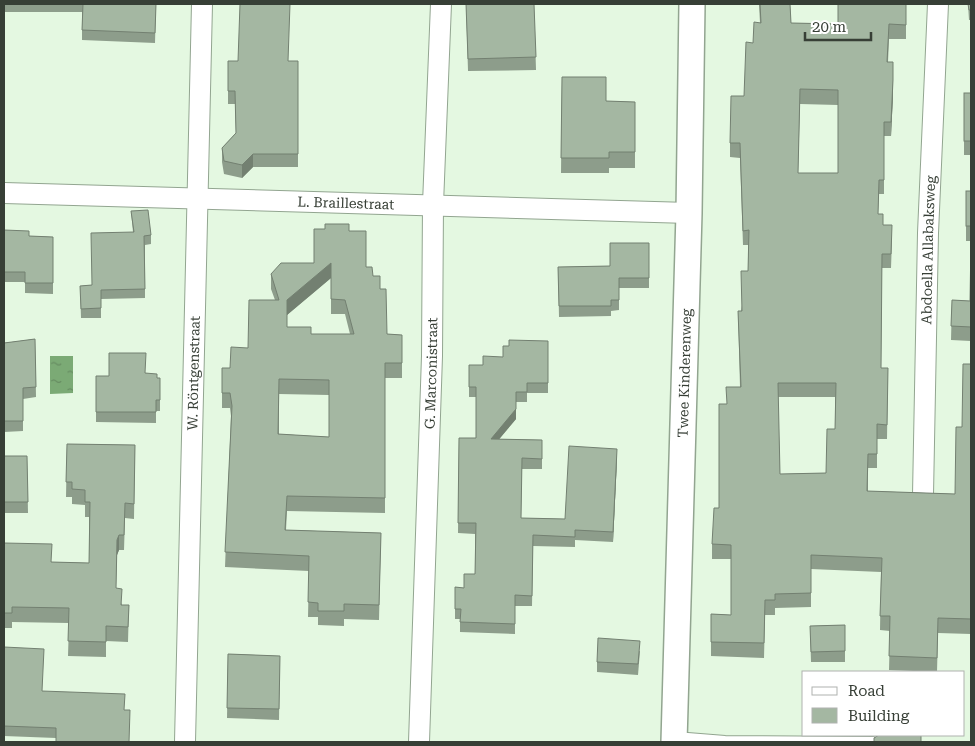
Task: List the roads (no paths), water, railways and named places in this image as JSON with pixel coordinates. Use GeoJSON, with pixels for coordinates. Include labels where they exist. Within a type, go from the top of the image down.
{"type":"FeatureCollection","features":[{"type":"Feature","properties":{"kind":"street","name":"W. Röntgenstraat"},"geometry":{"type":"LineString","coordinates":[[185,742],[202,4]]}},
{"type":"Feature","properties":{"kind":"street","name":"G. Marconistraat"},"geometry":{"type":"LineString","coordinates":[[419,742],[432,356],[433,204],[441,4]]}},
{"type":"Feature","properties":{"kind":"street","name":"Twee Kinderenweg"},"geometry":{"type":"LineString","coordinates":[[674,740],[689,213],[692,4]]}},
{"type":"Feature","properties":{"kind":"street","name":"Abdoella Allabaksweg"},"geometry":{"type":"LineString","coordinates":[[922,495],[928,233],[938,4]]}},
{"type":"Feature","properties":{"kind":"street","name":"L. Braillestraat"},"geometry":{"type":"LineString","coordinates":[[4,193],[433,204],[689,213]]}},
{"type":"Feature","properties":{"kind":"lane"},"geometry":{"type":"LineString","coordinates":[[674,740],[873,742]]}},
{"type":"Feature","properties":{"kind":"water"},"geometry":{"type":"Polygon","coordinates":[[[50,356],[73,356],[73,393],[50,394],[50,356]]]}}]}
